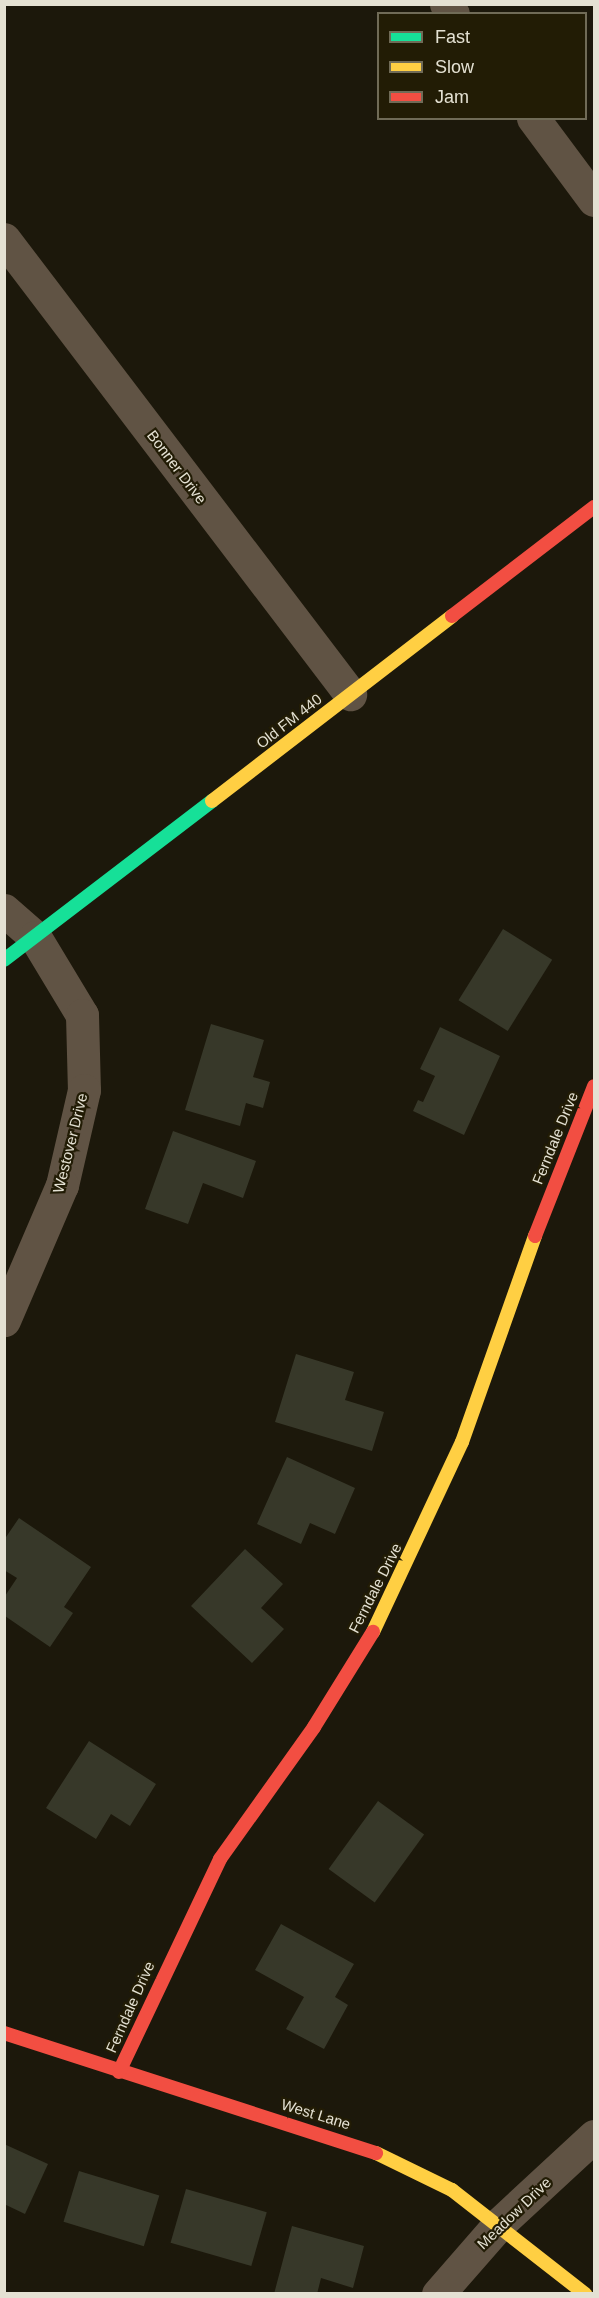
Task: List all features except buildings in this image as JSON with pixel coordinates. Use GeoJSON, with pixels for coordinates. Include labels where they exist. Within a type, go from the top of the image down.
{"type":"FeatureCollection","features":[{"type":"Feature","properties":{"kind":"street"},"geometry":{"type":"LineString","coordinates":[[534,120],[594,200]]}},
{"type":"Feature","properties":{"kind":"street","name":"Bonner Drive"},"geometry":{"type":"LineString","coordinates":[[4,239],[350,694]]}},
{"type":"Feature","properties":{"kind":"street","name":"Old FM 440"},"geometry":{"type":"LineString","coordinates":[[4,960],[594,507]]}},
{"type":"Feature","properties":{"kind":"street","name":"Westover Drive"},"geometry":{"type":"LineString","coordinates":[[4,910],[35,937],[82,1015],[84,1090],[62,1185],[4,1320]]}},
{"type":"Feature","properties":{"kind":"street","name":"Ferndale Drive"},"geometry":{"type":"LineString","coordinates":[[119,2072],[220,1859],[314,1726],[377,1626],[410,1558],[462,1443],[555,1179],[594,1086]]}},
{"type":"Feature","properties":{"kind":"street","name":"West Lane"},"geometry":{"type":"LineString","coordinates":[[4,2033],[119,2072],[355,2143],[452,2190],[500,2223],[585,2294]]}},
{"type":"Feature","properties":{"kind":"street","name":"Meadow Drive"},"geometry":{"type":"LineString","coordinates":[[438,2294],[500,2223],[594,2136]]}},
{"type":"Feature","properties":{"kind":"traffic: fast"},"geometry":{"type":"LineString","coordinates":[[4,960],[212,801]]}},
{"type":"Feature","properties":{"kind":"traffic: slow"},"geometry":{"type":"LineString","coordinates":[[212,801],[452,616]]}},
{"type":"Feature","properties":{"kind":"traffic: slow"},"geometry":{"type":"LineString","coordinates":[[373,1632],[462,1442],[535,1236]]}},
{"type":"Feature","properties":{"kind":"traffic: slow"},"geometry":{"type":"LineString","coordinates":[[376,2153],[452,2190],[585,2294]]}},
{"type":"Feature","properties":{"kind":"traffic: jam"},"geometry":{"type":"LineString","coordinates":[[452,616],[594,507]]}},
{"type":"Feature","properties":{"kind":"traffic: jam"},"geometry":{"type":"LineString","coordinates":[[535,1236],[594,1086]]}},
{"type":"Feature","properties":{"kind":"traffic: jam"},"geometry":{"type":"LineString","coordinates":[[119,2072],[220,1859],[314,1727],[373,1632]]}},
{"type":"Feature","properties":{"kind":"traffic: jam"},"geometry":{"type":"LineString","coordinates":[[4,2033],[376,2153]]}}]}
